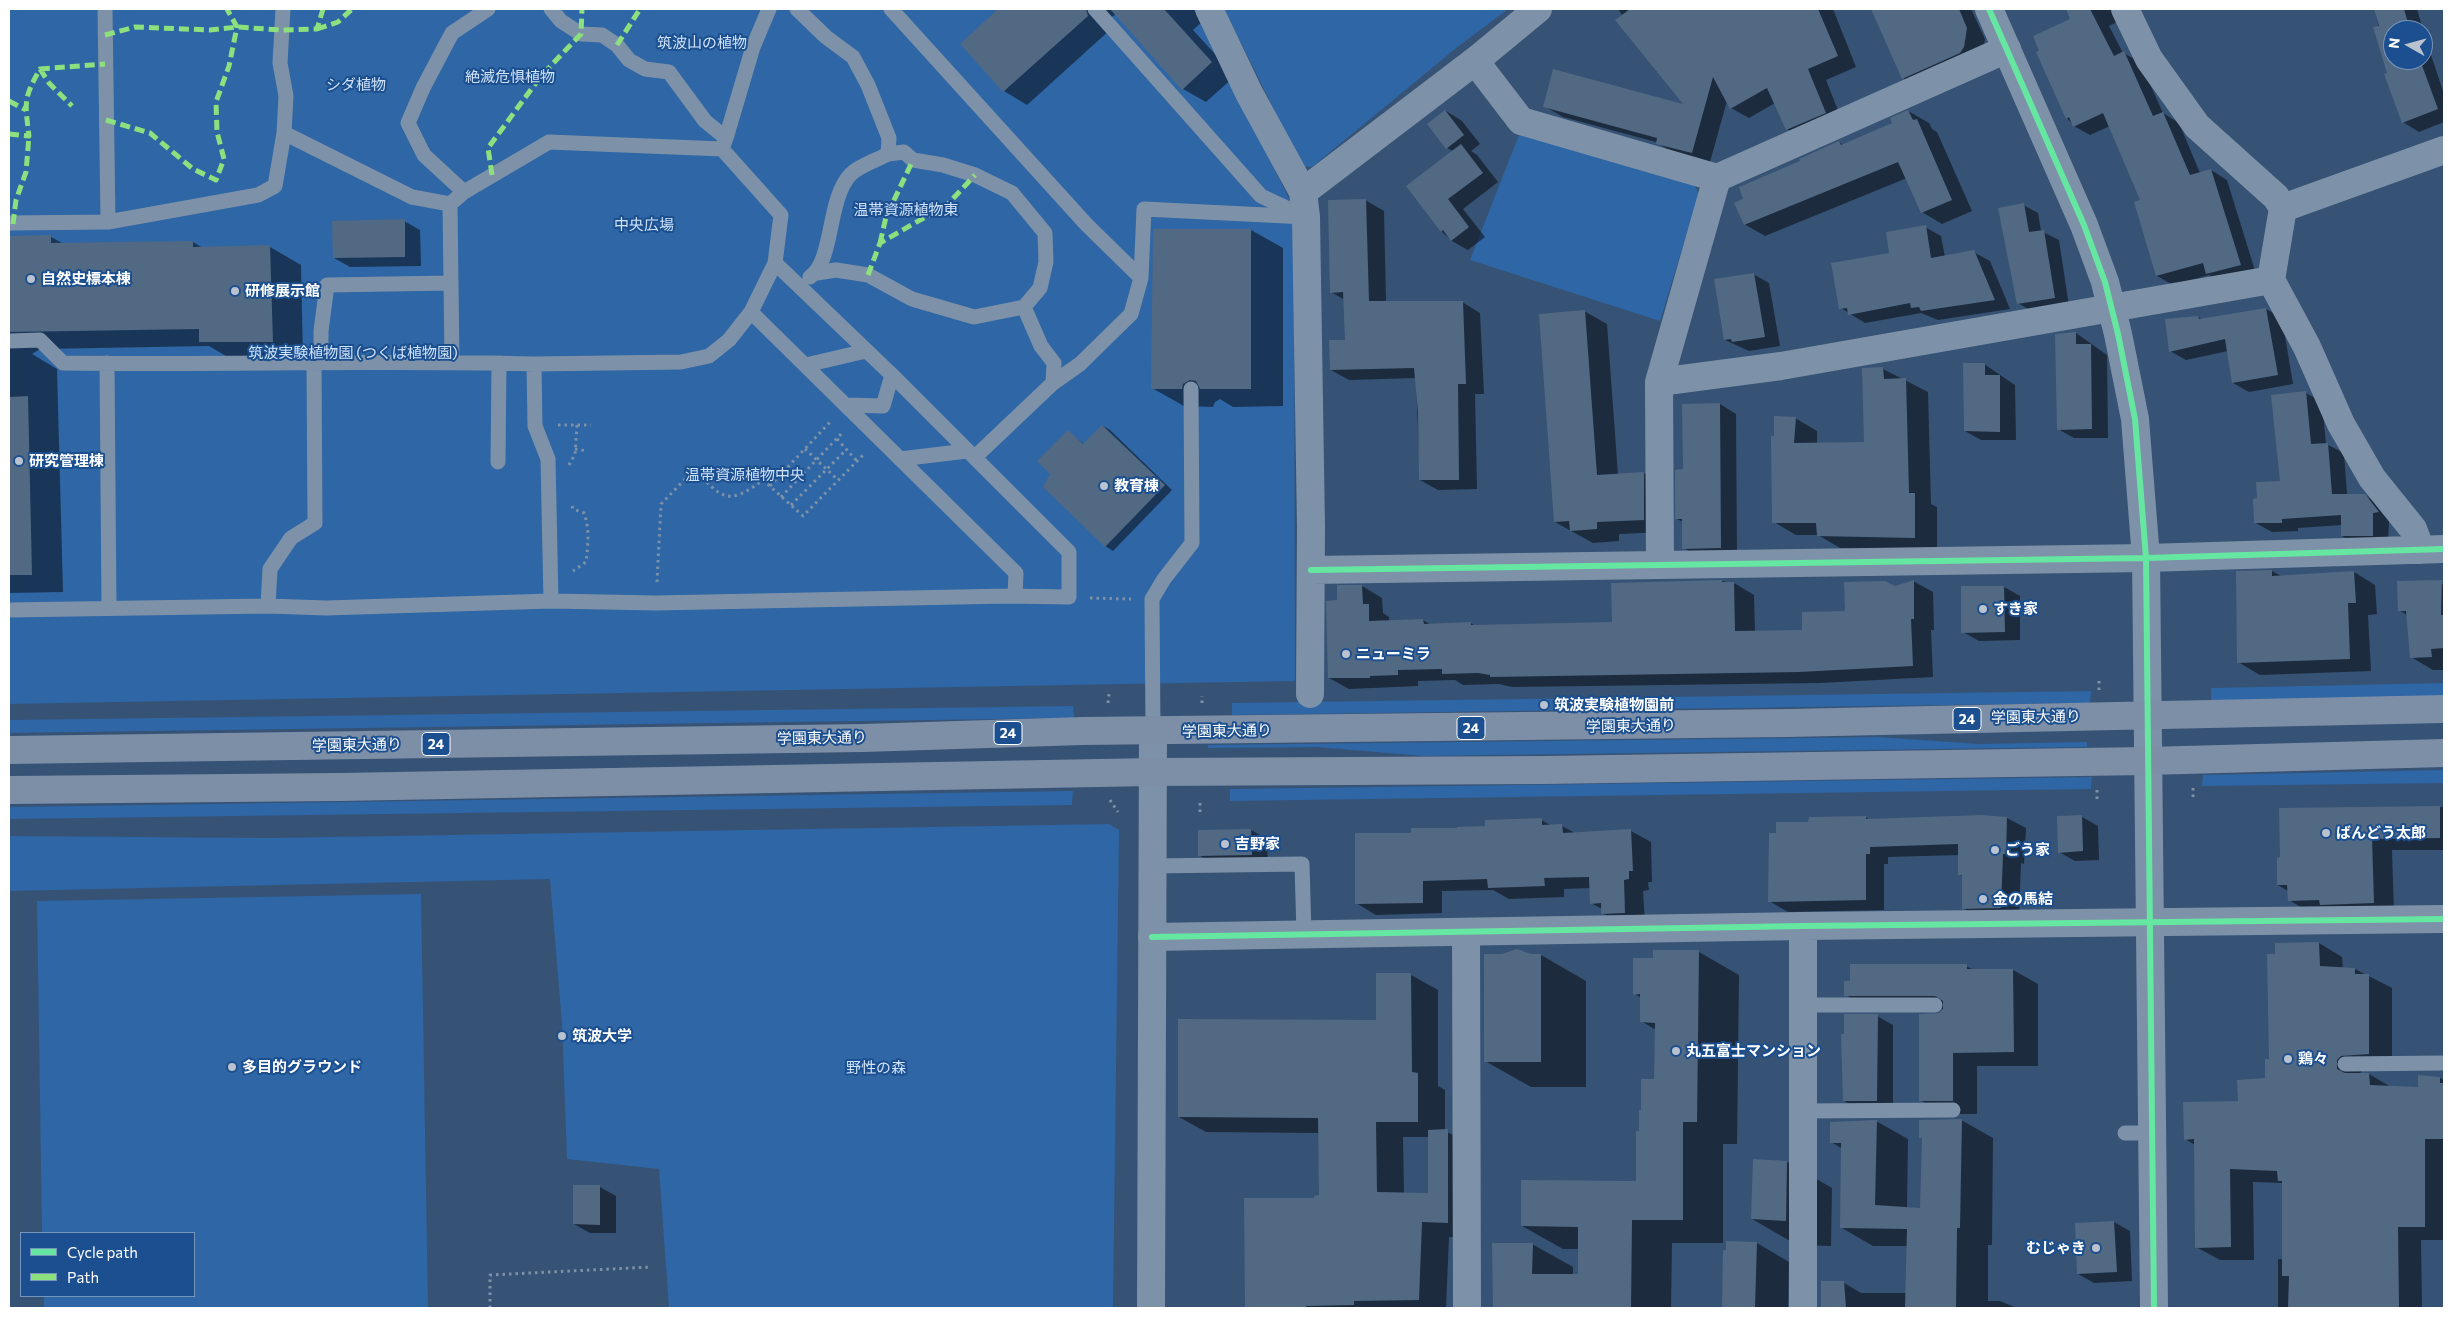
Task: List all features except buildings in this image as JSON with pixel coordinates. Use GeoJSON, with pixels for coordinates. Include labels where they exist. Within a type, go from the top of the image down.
{"type":"FeatureCollection","features":[{"type":"Feature","properties":{"kind":"main road","name":"学園東大通り"},"geometry":{"type":"LineString","coordinates":[[9,750],[1788,724],[2147,714],[2444,709]]}},
{"type":"Feature","properties":{"kind":"main road"},"geometry":{"type":"LineString","coordinates":[[9,790],[340,787],[1153,772],[1534,770],[2147,761],[2444,753]]}},
{"type":"Feature","properties":{"kind":"street"},"geometry":{"type":"LineString","coordinates":[[1210,9],[1249,93],[1305,204],[1311,570],[1310,694]]}},
{"type":"Feature","properties":{"kind":"street"},"geometry":{"type":"LineString","coordinates":[[1305,204],[1538,9]]}},
{"type":"Feature","properties":{"kind":"street"},"geometry":{"type":"LineString","coordinates":[[1989,9],[2084,225],[2112,308],[2135,419],[2146,558],[2154,1308]]}},
{"type":"Feature","properties":{"kind":"street"},"geometry":{"type":"LineString","coordinates":[[2124,9],[2149,59],[2197,126],[2276,197],[2283,208],[2271,280],[2307,347],[2341,424],[2372,478],[2413,529],[2433,550]]}},
{"type":"Feature","properties":{"kind":"street"},"geometry":{"type":"LineString","coordinates":[[1475,61],[1521,122],[1717,178],[2007,49]]}},
{"type":"Feature","properties":{"kind":"street"},"geometry":{"type":"LineString","coordinates":[[2283,208],[2444,150]]}},
{"type":"Feature","properties":{"kind":"street"},"geometry":{"type":"LineString","coordinates":[[1660,565],[1659,382],[1717,178]]}},
{"type":"Feature","properties":{"kind":"street"},"geometry":{"type":"LineString","coordinates":[[1659,382],[1781,366],[2271,280]]}},
{"type":"Feature","properties":{"kind":"street"},"geometry":{"type":"LineString","coordinates":[[1311,570],[2146,558],[2433,550]]}},
{"type":"Feature","properties":{"kind":"street"},"geometry":{"type":"LineString","coordinates":[[1152,1308],[1153,732]]}},
{"type":"Feature","properties":{"kind":"street"},"geometry":{"type":"LineString","coordinates":[[1152,937],[1802,926],[2444,919]]}},
{"type":"Feature","properties":{"kind":"street"},"geometry":{"type":"LineString","coordinates":[[1802,926],[1803,1308]]}},
{"type":"Feature","properties":{"kind":"street"},"geometry":{"type":"LineString","coordinates":[[1466,932],[1467,1308]]}},
{"type":"Feature","properties":{"kind":"lane"},"geometry":{"type":"LineString","coordinates":[[105,9],[108,222]]}},
{"type":"Feature","properties":{"kind":"lane"},"geometry":{"type":"LineString","coordinates":[[9,223],[108,222],[258,195],[275,186],[284,134],[286,96],[280,63],[283,9]]}},
{"type":"Feature","properties":{"kind":"lane"},"geometry":{"type":"LineString","coordinates":[[464,192],[424,155],[408,123],[423,88],[452,33],[488,9]]}},
{"type":"Feature","properties":{"kind":"lane"},"geometry":{"type":"LineString","coordinates":[[9,341],[40,340],[63,363],[225,364],[318,361],[534,364],[680,362],[709,356],[729,340],[751,312],[775,263],[781,215],[705,121],[669,72],[645,69],[629,60],[617,45],[602,35],[581,34],[561,22],[551,9]]}},
{"type":"Feature","properties":{"kind":"lane"},"geometry":{"type":"LineString","coordinates":[[724,144],[753,47],[769,9]]}},
{"type":"Feature","properties":{"kind":"lane"},"geometry":{"type":"LineString","coordinates":[[892,9],[1086,224],[1141,278]]}},
{"type":"Feature","properties":{"kind":"lane"},"geometry":{"type":"LineString","coordinates":[[1095,9],[1261,196],[1305,204]]}},
{"type":"Feature","properties":{"kind":"lane"},"geometry":{"type":"LineString","coordinates":[[802,11],[826,37],[853,57],[868,85],[889,138],[888,154]]}},
{"type":"Feature","properties":{"kind":"lane"},"geometry":{"type":"LineString","coordinates":[[284,134],[412,197],[450,204]]}},
{"type":"Feature","properties":{"kind":"lane"},"geometry":{"type":"LineString","coordinates":[[799,285],[816,273],[836,270],[868,275],[912,299],[974,318],[1024,307],[1040,288],[1046,262],[1045,232],[1012,193],[975,175],[943,165],[913,160],[889,138]]}},
{"type":"Feature","properties":{"kind":"lane"},"geometry":{"type":"LineString","coordinates":[[452,362],[450,204],[464,192],[549,142],[724,144]]}},
{"type":"Feature","properties":{"kind":"lane"},"geometry":{"type":"LineString","coordinates":[[816,273],[826,245],[836,202],[851,174],[888,154],[904,152]]}},
{"type":"Feature","properties":{"kind":"lane"},"geometry":{"type":"LineString","coordinates":[[900,459],[971,454],[1053,383],[1080,364],[1131,314],[1141,278],[1144,209],[1305,204]]}},
{"type":"Feature","properties":{"kind":"lane"},"geometry":{"type":"LineString","coordinates":[[9,610],[109,607],[268,606],[326,608],[550,601],[656,603],[1015,596],[1069,597],[1069,552],[892,375],[775,263]]}},
{"type":"Feature","properties":{"kind":"lane"},"geometry":{"type":"LineString","coordinates":[[268,606],[270,569],[291,538],[315,523],[318,361],[327,285],[450,283]]}},
{"type":"Feature","properties":{"kind":"lane"},"geometry":{"type":"LineString","coordinates":[[1024,307],[1041,346],[1054,363],[1053,383]]}},
{"type":"Feature","properties":{"kind":"lane"},"geometry":{"type":"LineString","coordinates":[[751,312],[1016,573],[1015,596]]}},
{"type":"Feature","properties":{"kind":"lane"},"geometry":{"type":"LineString","coordinates":[[806,365],[866,351]]}},
{"type":"Feature","properties":{"kind":"lane"},"geometry":{"type":"LineString","coordinates":[[107,363],[109,607]]}},
{"type":"Feature","properties":{"kind":"lane"},"geometry":{"type":"LineString","coordinates":[[498,462],[499,363]]}},
{"type":"Feature","properties":{"kind":"lane"},"geometry":{"type":"LineString","coordinates":[[534,364],[535,426],[548,459],[550,601]]}},
{"type":"Feature","properties":{"kind":"lane"},"geometry":{"type":"LineString","coordinates":[[846,405],[883,406],[892,375]]}},
{"type":"Feature","properties":{"kind":"lane"},"geometry":{"type":"LineString","coordinates":[[1153,732],[1152,599],[1164,578],[1192,543],[1191,389]]}},
{"type":"Feature","properties":{"kind":"lane"},"geometry":{"type":"LineString","coordinates":[[1152,866],[1302,864],[1304,934]]}},
{"type":"Feature","properties":{"kind":"lane"},"geometry":{"type":"LineString","coordinates":[[1803,1005],[1935,1005]]}},
{"type":"Feature","properties":{"kind":"lane"},"geometry":{"type":"LineString","coordinates":[[2345,1064],[2444,1063]]}},
{"type":"Feature","properties":{"kind":"lane"},"geometry":{"type":"LineString","coordinates":[[1803,1111],[1953,1110]]}},
{"type":"Feature","properties":{"kind":"lane"},"geometry":{"type":"LineString","coordinates":[[2125,1133],[2152,1133]]}},
{"type":"Feature","properties":{"kind":"path"},"geometry":{"type":"LineString","coordinates":[[770,486],[846,405]]}},
{"type":"Feature","properties":{"kind":"path"},"geometry":{"type":"LineString","coordinates":[[781,496],[858,416]]}},
{"type":"Feature","properties":{"kind":"path"},"geometry":{"type":"LineString","coordinates":[[535,426],[591,425]]}},
{"type":"Feature","properties":{"kind":"path"},"geometry":{"type":"LineString","coordinates":[[565,470],[572,460],[575,449],[577,426]]}},
{"type":"Feature","properties":{"kind":"path"},"geometry":{"type":"LineString","coordinates":[[837,439],[857,461]]}},
{"type":"Feature","properties":{"kind":"path"},"geometry":{"type":"LineString","coordinates":[[656,603],[661,504],[694,470],[717,492],[724,496],[739,497],[763,480],[803,516],[880,439]]}},
{"type":"Feature","properties":{"kind":"path"},"geometry":{"type":"LineString","coordinates":[[575,449],[588,451]]}},
{"type":"Feature","properties":{"kind":"path"},"geometry":{"type":"LineString","coordinates":[[805,449],[838,480]]}},
{"type":"Feature","properties":{"kind":"path"},"geometry":{"type":"LineString","coordinates":[[791,505],[846,450]]}},
{"type":"Feature","properties":{"kind":"path"},"geometry":{"type":"LineString","coordinates":[[570,501],[573,509],[584,513],[589,526],[586,562],[573,569],[571,602]]}},
{"type":"Feature","properties":{"kind":"path"},"geometry":{"type":"LineString","coordinates":[[1069,597],[1152,599]]}},
{"type":"Feature","properties":{"kind":"path"},"geometry":{"type":"LineString","coordinates":[[490,1308],[490,1275],[652,1267]]}},
{"type":"Feature","properties":{"kind":"green space","name":"筑波実験植物園 (つくば植物園)"},"geometry":{"type":"Polygon","coordinates":[[[9,9],[1197,9],[1294,209],[1295,681],[9,704],[9,9]]]}},
{"type":"Feature","properties":{"kind":"green space"},"geometry":{"type":"Polygon","coordinates":[[[1224,9],[1508,9],[1455,49],[1312,167],[1302,166],[1224,9]]]}},
{"type":"Feature","properties":{"kind":"green space"},"geometry":{"type":"Polygon","coordinates":[[[1519,135],[1692,181],[1699,194],[1660,321],[1470,260],[1519,135]]]}},
{"type":"Feature","properties":{"kind":"green space"},"geometry":{"type":"Polygon","coordinates":[[[2444,683],[2444,696],[2211,701],[2211,688],[2444,683]]]}},
{"type":"Feature","properties":{"kind":"green space"},"geometry":{"type":"Polygon","coordinates":[[[2091,691],[2090,703],[1232,715],[1232,703],[2091,691]]]}},
{"type":"Feature","properties":{"kind":"green space"},"geometry":{"type":"Polygon","coordinates":[[[1073,706],[1074,718],[9,733],[9,720],[1073,706]]]}},
{"type":"Feature","properties":{"kind":"green space"},"geometry":{"type":"Polygon","coordinates":[[[1877,737],[1979,744],[2087,742],[2087,747],[1423,756],[1317,747],[1208,748],[1208,745],[1877,737]]]}},
{"type":"Feature","properties":{"kind":"green space"},"geometry":{"type":"Polygon","coordinates":[[[2444,770],[2444,783],[2202,786],[2203,775],[2444,770]]]}},
{"type":"Feature","properties":{"kind":"green space"},"geometry":{"type":"Polygon","coordinates":[[[2092,777],[2091,789],[1230,801],[1230,789],[2092,777]]]}},
{"type":"Feature","properties":{"kind":"green space"},"geometry":{"type":"Polygon","coordinates":[[[1073,791],[1072,805],[9,819],[9,807],[1073,791]]]}},
{"type":"Feature","properties":{"kind":"green space","name":"野性の森"},"geometry":{"type":"Polygon","coordinates":[[[1109,824],[1119,830],[1113,1308],[669,1308],[659,1169],[567,1159],[562,1024],[550,879],[9,891],[9,836],[270,838],[1109,824]]]}},
{"type":"Feature","properties":{"kind":"green space","name":"多目的グラウンド"},"geometry":{"type":"Polygon","coordinates":[[[421,894],[428,1308],[44,1308],[44,1297],[195,1297],[195,1232],[42,1232],[37,901],[421,894]]]}},
{"type":"Feature","properties":{"kind":"marked path"},"geometry":{"type":"LineString","coordinates":[[106,120],[150,133],[193,169],[216,180],[224,159],[217,132],[216,102],[229,66],[237,27],[227,9]]}},
{"type":"Feature","properties":{"kind":"marked path"},"geometry":{"type":"LineString","coordinates":[[105,35],[135,27],[210,30],[237,27],[281,30],[317,29],[323,9]]}},
{"type":"Feature","properties":{"kind":"marked path"},"geometry":{"type":"LineString","coordinates":[[317,29],[338,22],[352,9]]}},
{"type":"Feature","properties":{"kind":"marked path"},"geometry":{"type":"LineString","coordinates":[[492,175],[488,148],[541,76],[581,34],[582,9]]}},
{"type":"Feature","properties":{"kind":"marked path"},"geometry":{"type":"LineString","coordinates":[[617,45],[640,9]]}},
{"type":"Feature","properties":{"kind":"marked path"},"geometry":{"type":"LineString","coordinates":[[9,134],[29,136],[26,108],[28,94],[40,69],[105,64]]}},
{"type":"Feature","properties":{"kind":"marked path"},"geometry":{"type":"LineString","coordinates":[[40,69],[49,83],[72,106]]}},
{"type":"Feature","properties":{"kind":"marked path"},"geometry":{"type":"LineString","coordinates":[[9,101],[26,110]]}},
{"type":"Feature","properties":{"kind":"marked path"},"geometry":{"type":"LineString","coordinates":[[13,224],[16,200],[26,172],[29,136]]}},
{"type":"Feature","properties":{"kind":"marked path"},"geometry":{"type":"LineString","coordinates":[[880,243],[886,217],[913,160]]}},
{"type":"Feature","properties":{"kind":"marked path"},"geometry":{"type":"LineString","coordinates":[[868,275],[880,243],[948,204],[975,175]]}},
{"type":"Feature","properties":{"kind":"cycle path"},"geometry":{"type":"LineString","coordinates":[[1989,9],[2084,225],[2105,282],[2118,334],[2135,419],[2146,558],[2154,1308]]}},
{"type":"Feature","properties":{"kind":"cycle path"},"geometry":{"type":"LineString","coordinates":[[1311,570],[2146,558],[2444,549]]}},
{"type":"Feature","properties":{"kind":"cycle path"},"geometry":{"type":"LineString","coordinates":[[1152,937],[1803,926],[2444,919]]}},
{"type":"Feature","properties":{"kind":"place","name":"自然史標本棟"},"geometry":{"type":"Point","coordinates":[31,279]}},
{"type":"Feature","properties":{"kind":"place","name":"研修展示館"},"geometry":{"type":"Point","coordinates":[235,291]}},
{"type":"Feature","properties":{"kind":"place","name":"研究管理棟"},"geometry":{"type":"Point","coordinates":[19,461]}},
{"type":"Feature","properties":{"kind":"place","name":"教育棟"},"geometry":{"type":"Point","coordinates":[1104,486]}},
{"type":"Feature","properties":{"kind":"place","name":"すき家"},"geometry":{"type":"Point","coordinates":[1983,609]}},
{"type":"Feature","properties":{"kind":"place","name":"ニューミラ"},"geometry":{"type":"Point","coordinates":[1346,654]}},
{"type":"Feature","properties":{"kind":"place","name":"筑波実験植物園前"},"geometry":{"type":"Point","coordinates":[1544,705]}},
{"type":"Feature","properties":{"kind":"place","name":"ばんどう太郎"},"geometry":{"type":"Point","coordinates":[2326,833]}},
{"type":"Feature","properties":{"kind":"place","name":"吉野家"},"geometry":{"type":"Point","coordinates":[1225,844]}},
{"type":"Feature","properties":{"kind":"place","name":"ごう家"},"geometry":{"type":"Point","coordinates":[1995,850]}},
{"type":"Feature","properties":{"kind":"place","name":"金の馬結"},"geometry":{"type":"Point","coordinates":[1983,899]}},
{"type":"Feature","properties":{"kind":"place","name":"筑波大学"},"geometry":{"type":"Point","coordinates":[562,1036]}},
{"type":"Feature","properties":{"kind":"place","name":"丸五富士マンション"},"geometry":{"type":"Point","coordinates":[1676,1051]}},
{"type":"Feature","properties":{"kind":"place","name":"鶏々"},"geometry":{"type":"Point","coordinates":[2288,1059]}},
{"type":"Feature","properties":{"kind":"place","name":"多目的グラウンド"},"geometry":{"type":"Point","coordinates":[232,1067]}},
{"type":"Feature","properties":{"kind":"place","name":"むじゃき"},"geometry":{"type":"Point","coordinates":[2096,1248]}},
{"type":"Feature","properties":{"kind":"park label","name":"筑波山の植物"},"geometry":{"type":"Point","coordinates":[702,43]}},
{"type":"Feature","properties":{"kind":"park label","name":"絶滅危惧植物"},"geometry":{"type":"Point","coordinates":[510,77]}},
{"type":"Feature","properties":{"kind":"park label","name":"シダ植物"},"geometry":{"type":"Point","coordinates":[356,85]}},
{"type":"Feature","properties":{"kind":"park label","name":"温帯資源植物東"},"geometry":{"type":"Point","coordinates":[906,210]}},
{"type":"Feature","properties":{"kind":"park label","name":"中央広場"},"geometry":{"type":"Point","coordinates":[644,225]}},
{"type":"Feature","properties":{"kind":"park label","name":"温帯資源植物中央"},"geometry":{"type":"Point","coordinates":[745,475]}}]}
